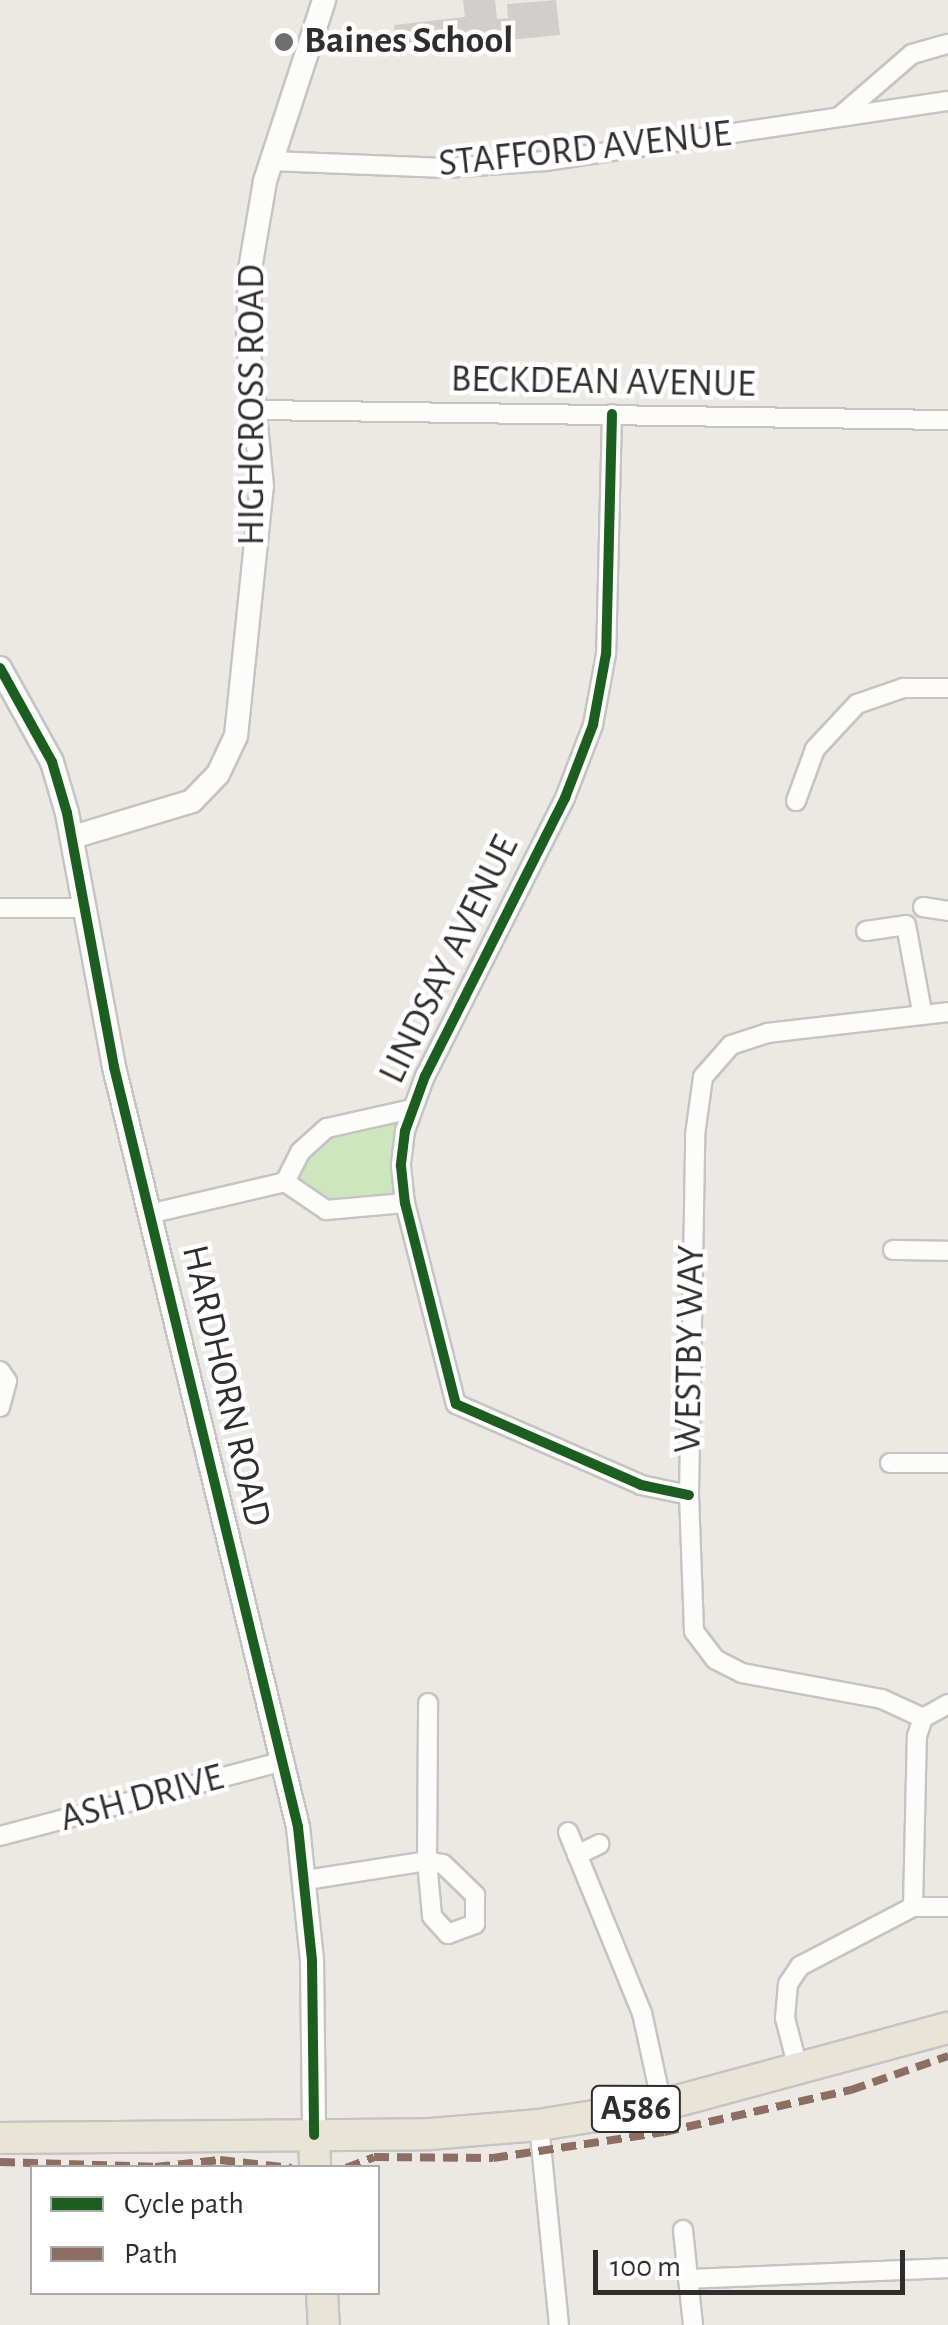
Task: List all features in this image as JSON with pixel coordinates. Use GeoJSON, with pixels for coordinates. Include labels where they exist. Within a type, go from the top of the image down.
{"type":"FeatureCollection","features":[{"type":"Feature","properties":{"kind":"main road","name":"A586"},"geometry":{"type":"LineString","coordinates":[[0,2138],[314,2135],[538,2124],[662,2105],[798,2072],[948,2028]]}},
{"type":"Feature","properties":{"kind":"main road","name":"HARDHORN ROAD"},"geometry":{"type":"LineString","coordinates":[[314,2135],[315,2165]]}},
{"type":"Feature","properties":{"kind":"main road"},"geometry":{"type":"LineString","coordinates":[[322,2295],[324,2325]]}},
{"type":"Feature","properties":{"kind":"street","name":"HIGHCROSS ROAD"},"geometry":{"type":"LineString","coordinates":[[73,838],[178,808],[203,791],[229,757],[262,486],[248,342],[250,269],[271,161],[324,0]]}},
{"type":"Feature","properties":{"kind":"street"},"geometry":{"type":"LineString","coordinates":[[838,118],[912,54],[948,44]]}},
{"type":"Feature","properties":{"kind":"street","name":"STAFFORD AVENUE"},"geometry":{"type":"LineString","coordinates":[[271,161],[499,165],[948,101]]}},
{"type":"Feature","properties":{"kind":"street","name":"BECKDEAN AVENUE"},"geometry":{"type":"LineString","coordinates":[[257,410],[948,420]]}},
{"type":"Feature","properties":{"kind":"street","name":"LINDSAY AVENUE"},"geometry":{"type":"LineString","coordinates":[[612,414],[606,654],[593,724],[565,798],[460,998],[412,1109],[401,1150],[404,1203],[456,1404],[641,1484],[689,1495]]}},
{"type":"Feature","properties":{"kind":"street","name":"HARDHORN ROAD"},"geometry":{"type":"LineString","coordinates":[[0,668],[52,762],[73,838],[114,1067],[153,1213],[284,1762],[306,1880],[314,2135]]}},
{"type":"Feature","properties":{"kind":"street"},"geometry":{"type":"LineString","coordinates":[[796,801],[815,750],[858,704],[903,688],[948,688]]}},
{"type":"Feature","properties":{"kind":"street"},"geometry":{"type":"LineString","coordinates":[[923,907],[948,912]]}},
{"type":"Feature","properties":{"kind":"street"},"geometry":{"type":"LineString","coordinates":[[0,908],[85,908]]}},
{"type":"Feature","properties":{"kind":"street"},"geometry":{"type":"LineString","coordinates":[[866,931],[906,925],[922,1011]]}},
{"type":"Feature","properties":{"kind":"street","name":"WESTBY WAY"},"geometry":{"type":"LineString","coordinates":[[923,1718],[882,1699],[742,1673],[716,1658],[694,1632],[690,1612],[689,1495],[695,1136],[704,1077],[731,1045],[746,1038],[922,1011],[948,1012]]}},
{"type":"Feature","properties":{"kind":"street"},"geometry":{"type":"LineString","coordinates":[[286,1182],[300,1152],[328,1128],[412,1109]]}},
{"type":"Feature","properties":{"kind":"street"},"geometry":{"type":"LineString","coordinates":[[153,1213],[286,1182],[326,1210],[404,1203]]}},
{"type":"Feature","properties":{"kind":"street"},"geometry":{"type":"LineString","coordinates":[[894,1250],[948,1251]]}},
{"type":"Feature","properties":{"kind":"street"},"geometry":{"type":"LineString","coordinates":[[0,1372],[6,1381],[0,1407]]}},
{"type":"Feature","properties":{"kind":"street"},"geometry":{"type":"LineString","coordinates":[[890,1463],[948,1463]]}},
{"type":"Feature","properties":{"kind":"street"},"geometry":{"type":"LineString","coordinates":[[306,1880],[427,1860],[428,1703]]}},
{"type":"Feature","properties":{"kind":"street"},"geometry":{"type":"LineString","coordinates":[[914,1907],[917,1736],[923,1718],[948,1704]]}},
{"type":"Feature","properties":{"kind":"street","name":"ASH DRIVE"},"geometry":{"type":"LineString","coordinates":[[0,1836],[284,1762]]}},
{"type":"Feature","properties":{"kind":"street"},"geometry":{"type":"LineString","coordinates":[[568,1832],[642,2012],[662,2105]]}},
{"type":"Feature","properties":{"kind":"street"},"geometry":{"type":"LineString","coordinates":[[577,1855],[600,1844]]}},
{"type":"Feature","properties":{"kind":"street"},"geometry":{"type":"LineString","coordinates":[[798,2072],[785,2018],[788,1984],[800,1966],[914,1907],[948,1907]]}},
{"type":"Feature","properties":{"kind":"street"},"geometry":{"type":"LineString","coordinates":[[538,2124],[558,2325]]}},
{"type":"Feature","properties":{"kind":"street"},"geometry":{"type":"LineString","coordinates":[[682,2230],[693,2325]]}},
{"type":"Feature","properties":{"kind":"street"},"geometry":{"type":"LineString","coordinates":[[688,2279],[948,2268]]}},
{"type":"Feature","properties":{"kind":"green space"},"geometry":{"type":"Polygon","coordinates":[[[412,1109],[405,1203],[340,1211],[285,1182],[308,1143],[412,1109]]]}},
{"type":"Feature","properties":{"kind":"building"},"geometry":{"type":"Polygon","coordinates":[[[463,0],[495,0],[497,19],[508,18],[507,4],[556,0],[560,35],[397,51],[394,25],[465,17],[463,0]]]}},
{"type":"Feature","properties":{"kind":"marked path"},"geometry":{"type":"LineString","coordinates":[[354,2165],[374,2157],[493,2158],[664,2132],[851,2090],[948,2056]]}},
{"type":"Feature","properties":{"kind":"marked path"},"geometry":{"type":"LineString","coordinates":[[174,2165],[220,2160],[265,2165]]}},
{"type":"Feature","properties":{"kind":"marked path"},"geometry":{"type":"LineString","coordinates":[[0,2162],[93,2165]]}},
{"type":"Feature","properties":{"kind":"cycle path"},"geometry":{"type":"LineString","coordinates":[[612,414],[606,654],[593,725],[565,798],[425,1076],[405,1131],[401,1166],[405,1203],[456,1404],[641,1485],[689,1495]]}},
{"type":"Feature","properties":{"kind":"cycle path"},"geometry":{"type":"LineString","coordinates":[[0,668],[52,762],[67,813],[114,1067],[298,1827],[312,1961],[314,2135]]}},
{"type":"Feature","properties":{"kind":"place","name":"Baines School"},"geometry":{"type":"Point","coordinates":[284,42]}}]}
